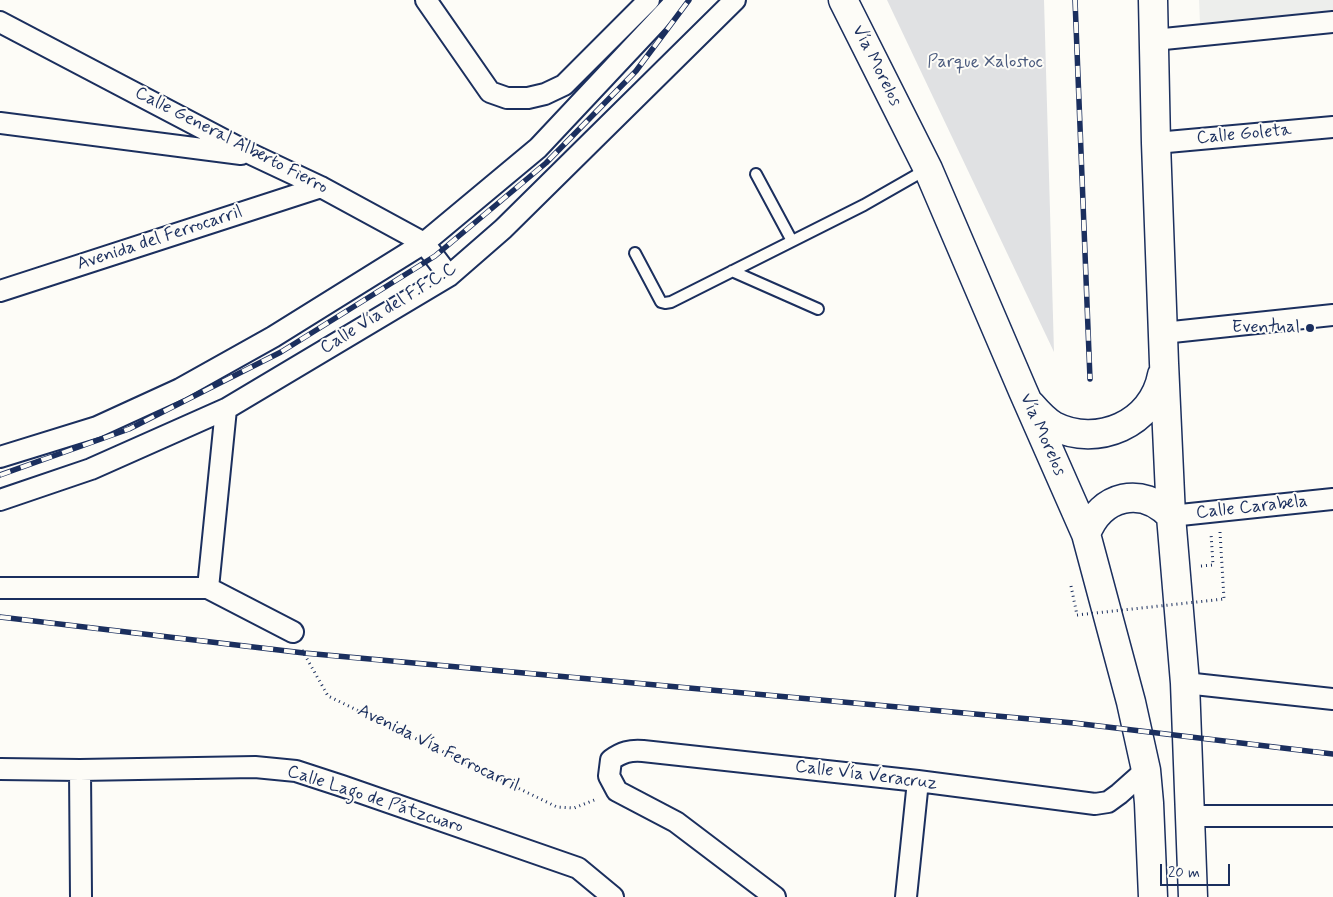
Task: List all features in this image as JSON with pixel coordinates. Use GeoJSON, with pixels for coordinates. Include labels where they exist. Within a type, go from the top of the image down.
{"type":"FeatureCollection","features":[{"type":"Feature","properties":{"kind":"main road","name":"Vía Morelos"},"geometry":{"type":"LineString","coordinates":[[843,0],[928,169],[1086,534],[1131,702],[1146,770],[1150,803],[1153,897]]}},
{"type":"Feature","properties":{"kind":"main road"},"geometry":{"type":"LineString","coordinates":[[1152,0],[1164,363],[1172,516],[1185,683],[1193,897]]}},
{"type":"Feature","properties":{"kind":"main road"},"geometry":{"type":"LineString","coordinates":[[1023,391],[1030,404],[1040,416],[1053,425],[1067,431],[1082,434],[1112,432],[1126,426],[1149,405],[1159,385],[1164,363]]}},
{"type":"Feature","properties":{"kind":"main road"},"geometry":{"type":"LineString","coordinates":[[1086,534],[1090,523],[1097,514],[1115,501],[1126,498],[1151,501],[1172,516]]}},
{"type":"Feature","properties":{"kind":"street"},"geometry":{"type":"LineString","coordinates":[[426,0],[490,92],[507,98],[528,98],[545,94],[564,85],[649,0]]}},
{"type":"Feature","properties":{"kind":"street"},"geometry":{"type":"LineString","coordinates":[[0,458],[97,427],[180,389],[273,337],[424,243],[538,148],[677,0]]}},
{"type":"Feature","properties":{"kind":"street","name":"Calle Vía del F.F.C.C"},"geometry":{"type":"LineString","coordinates":[[0,500],[91,470],[226,409],[449,276],[503,229],[735,0]]}},
{"type":"Feature","properties":{"kind":"street","name":"Calle General Alberto Fierro"},"geometry":{"type":"LineString","coordinates":[[0,22],[253,155],[321,187],[424,243],[449,276]]}},
{"type":"Feature","properties":{"kind":"street"},"geometry":{"type":"LineString","coordinates":[[1154,40],[1333,22]]}},
{"type":"Feature","properties":{"kind":"street"},"geometry":{"type":"LineString","coordinates":[[0,123],[253,155]]}},
{"type":"Feature","properties":{"kind":"street","name":"Calle Goleta"},"geometry":{"type":"LineString","coordinates":[[1156,143],[1333,127]]}},
{"type":"Feature","properties":{"kind":"street","name":"Avenida del Ferrocarril"},"geometry":{"type":"LineString","coordinates":[[0,291],[321,187]]}},
{"type":"Feature","properties":{"kind":"street"},"geometry":{"type":"LineString","coordinates":[[1163,333],[1333,315]]}},
{"type":"Feature","properties":{"kind":"street"},"geometry":{"type":"LineString","coordinates":[[208,588],[226,409]]}},
{"type":"Feature","properties":{"kind":"street","name":"Calle Carabela"},"geometry":{"type":"LineString","coordinates":[[1172,516],[1333,499]]}},
{"type":"Feature","properties":{"kind":"street"},"geometry":{"type":"LineString","coordinates":[[0,588],[208,588],[293,632]]}},
{"type":"Feature","properties":{"kind":"street"},"geometry":{"type":"LineString","coordinates":[[1185,683],[1333,699]]}},
{"type":"Feature","properties":{"kind":"street","name":"Calle Vía Veracruz"},"geometry":{"type":"LineString","coordinates":[[617,791],[609,776],[611,760],[629,750],[918,781],[1095,804],[1108,802],[1146,770]]}},
{"type":"Feature","properties":{"kind":"street","name":"Calle Lago de Pátzcuaro"},"geometry":{"type":"LineString","coordinates":[[0,769],[80,770],[255,767],[296,771],[578,868],[613,897]]}},
{"type":"Feature","properties":{"kind":"street"},"geometry":{"type":"LineString","coordinates":[[80,770],[81,897]]}},
{"type":"Feature","properties":{"kind":"street"},"geometry":{"type":"LineString","coordinates":[[906,897],[918,781]]}},
{"type":"Feature","properties":{"kind":"street"},"geometry":{"type":"LineString","coordinates":[[617,791],[676,822],[775,897]]}},
{"type":"Feature","properties":{"kind":"street"},"geometry":{"type":"LineString","coordinates":[[1189,816],[1333,816]]}},
{"type":"Feature","properties":{"kind":"lane"},"geometry":{"type":"LineString","coordinates":[[634,253],[661,302],[671,302],[864,205],[928,169]]}},
{"type":"Feature","properties":{"kind":"lane"},"geometry":{"type":"LineString","coordinates":[[756,174],[792,241]]}},
{"type":"Feature","properties":{"kind":"lane"},"geometry":{"type":"LineString","coordinates":[[732,270],[818,309]]}},
{"type":"Feature","properties":{"kind":"path"},"geometry":{"type":"LineString","coordinates":[[1078,615],[1224,599],[1220,523]]}},
{"type":"Feature","properties":{"kind":"path"},"geometry":{"type":"LineString","coordinates":[[1210,531],[1213,565]]}},
{"type":"Feature","properties":{"kind":"path","name":"Avenida Vía Ferrocarril"},"geometry":{"type":"LineString","coordinates":[[293,632],[328,696],[557,807],[574,808],[617,791]]}},
{"type":"Feature","properties":{"kind":"shaded area"},"geometry":{"type":"Polygon","coordinates":[[[1199,0],[1333,0],[1333,10],[1200,24],[1199,0]]]}},
{"type":"Feature","properties":{"kind":"green space","name":"Parque Xalostoc"},"geometry":{"type":"Polygon","coordinates":[[[887,0],[1044,0],[1054,352],[887,0]]]}},
{"type":"Feature","properties":{"kind":"railway"},"geometry":{"type":"LineString","coordinates":[[0,475],[129,429],[281,352],[435,256],[546,163],[636,71],[689,0]]}},
{"type":"Feature","properties":{"kind":"railway"},"geometry":{"type":"LineString","coordinates":[[1075,0],[1090,379]]}},
{"type":"Feature","properties":{"kind":"railway"},"geometry":{"type":"LineString","coordinates":[[0,617],[304,653],[1074,723],[1333,754]]}},
{"type":"Feature","properties":{"kind":"place","name":"Eventual"},"geometry":{"type":"Point","coordinates":[1310,328]}}]}
